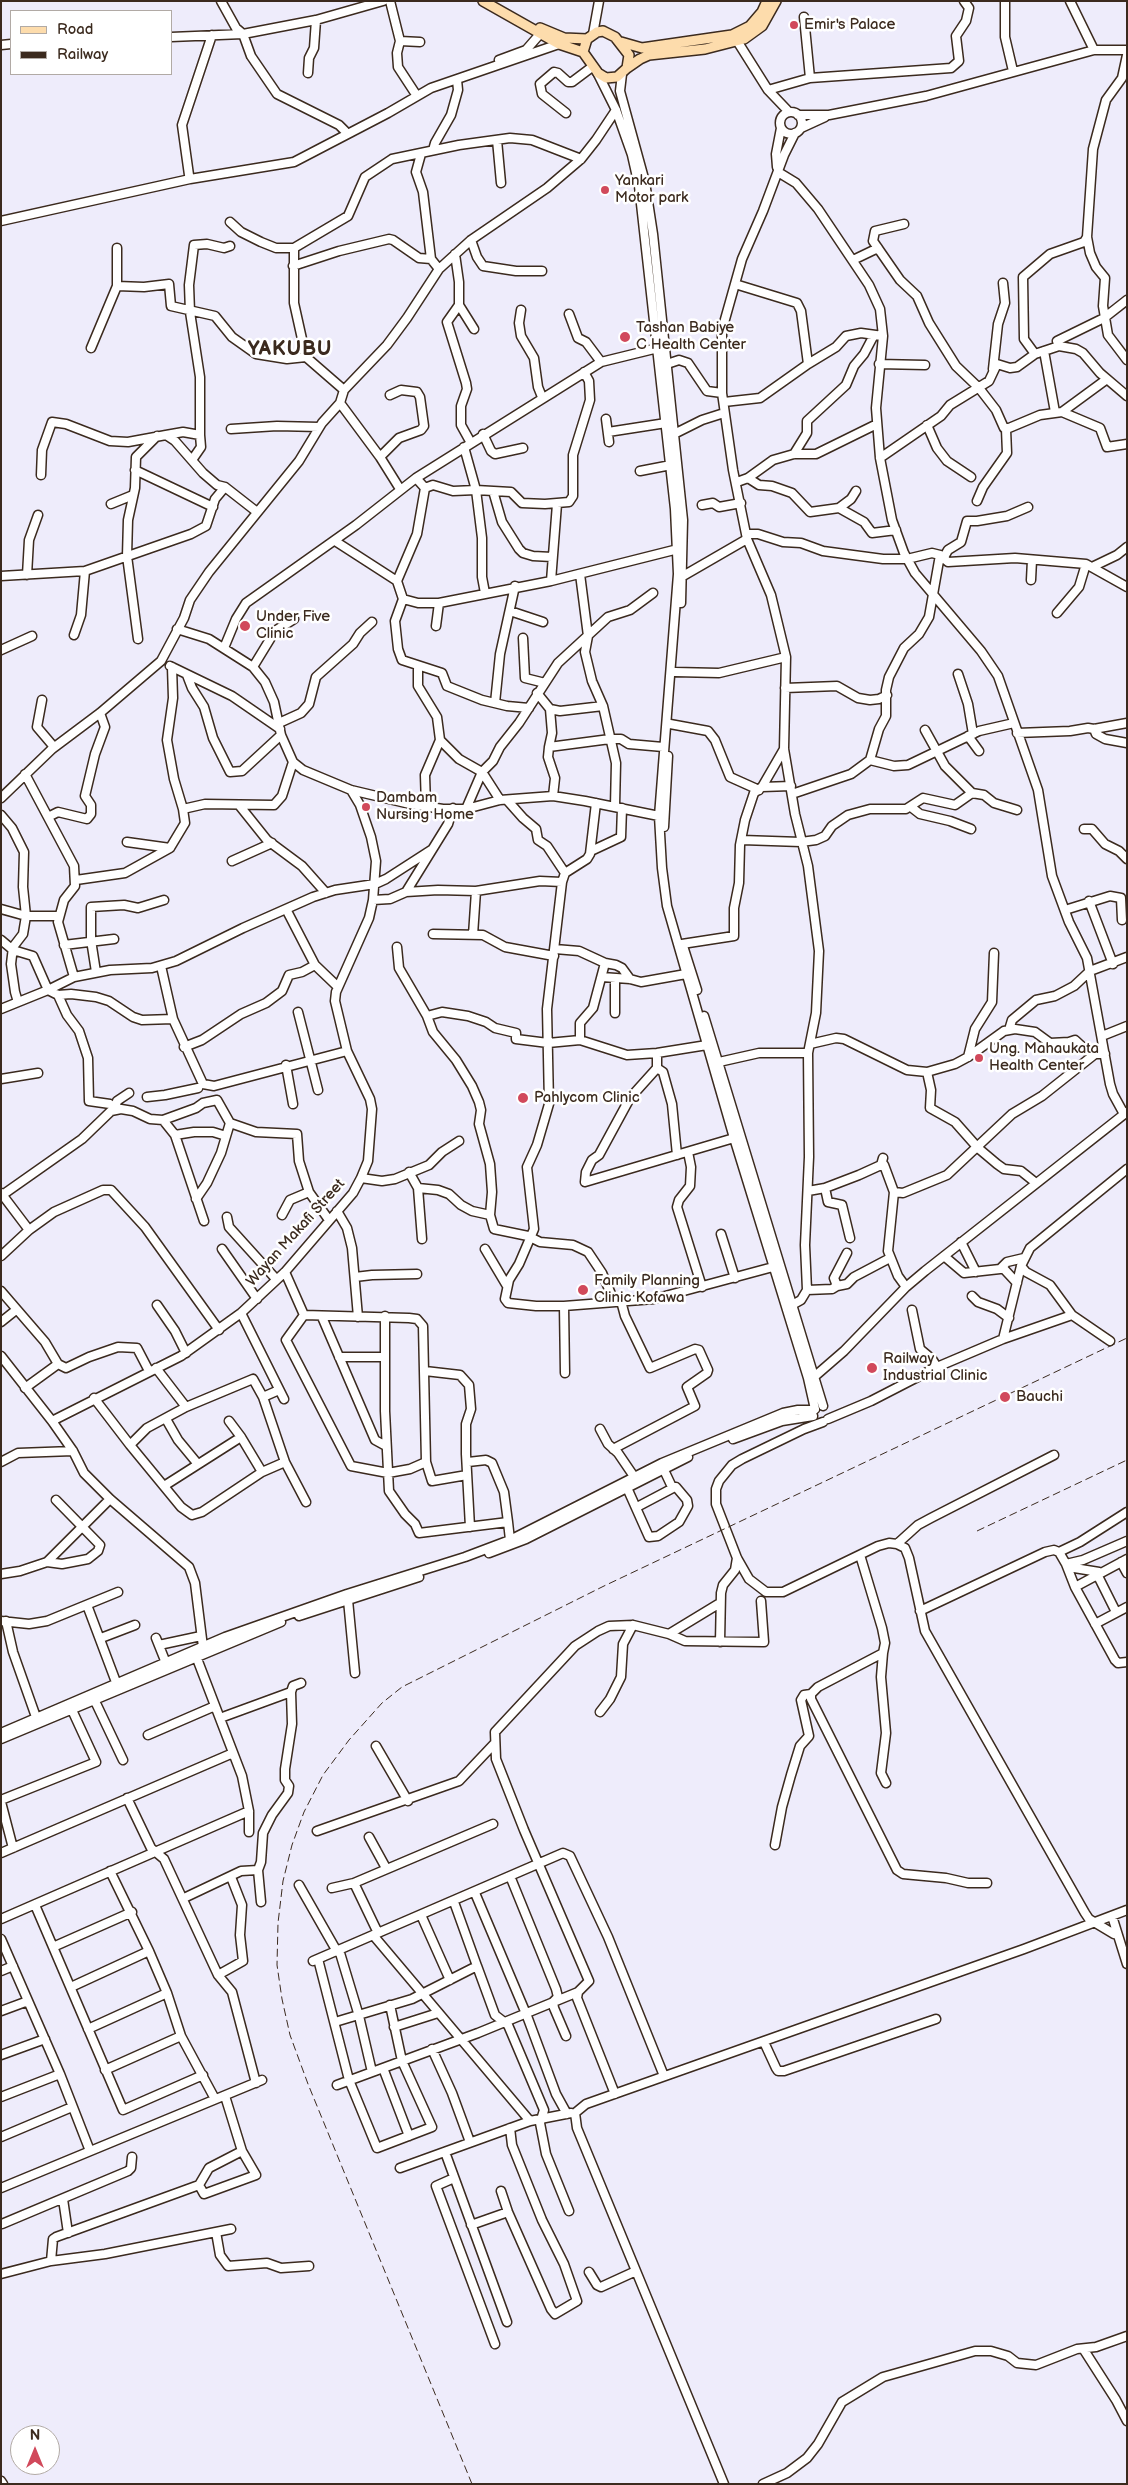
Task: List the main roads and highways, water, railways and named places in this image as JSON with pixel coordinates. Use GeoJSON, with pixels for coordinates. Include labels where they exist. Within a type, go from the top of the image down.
{"type":"FeatureCollection","features":[{"type":"Feature","properties":{"kind":"main road"},"geometry":{"type":"LineString","coordinates":[[483,1],[559,44],[584,52],[594,68],[606,78],[625,71],[640,58],[735,38],[762,26],[776,1]]}},
{"type":"Feature","properties":{"kind":"main road"},"geometry":{"type":"LineString","coordinates":[[492,1],[526,22],[572,39],[590,36],[600,31],[610,33],[621,42],[629,55],[625,71]]}},
{"type":"Feature","properties":{"kind":"main road"},"geometry":{"type":"LineString","coordinates":[[621,42],[642,48],[735,38],[750,26],[762,12],[767,1]]}},
{"type":"Feature","properties":{"kind":"main road"},"geometry":{"type":"LineString","coordinates":[[584,52],[590,36]]}},
{"type":"Feature","properties":{"kind":"railway"},"geometry":{"type":"LineString","coordinates":[[472,2484],[308,2084],[290,2035],[282,1999],[277,1965],[278,1923],[283,1881],[292,1845],[304,1812],[323,1775],[349,1740],[382,1703],[402,1687],[604,1586],[1127,1338]]}},
{"type":"Feature","properties":{"kind":"railway"},"geometry":{"type":"LineString","coordinates":[[977,1531],[1127,1460]]}},
{"type":"Feature","properties":{"kind":"place","name":"Emir's Palace"},"geometry":{"type":"Point","coordinates":[794,25]}},
{"type":"Feature","properties":{"kind":"place","name":"Yankari Motor park"},"geometry":{"type":"Point","coordinates":[605,190]}},
{"type":"Feature","properties":{"kind":"place","name":"Tashan Babiye C Health Center"},"geometry":{"type":"Point","coordinates":[625,337]}},
{"type":"Feature","properties":{"kind":"place","name":"Under Five Clinic"},"geometry":{"type":"Point","coordinates":[245,626]}},
{"type":"Feature","properties":{"kind":"place","name":"Dambam Nursing Home"},"geometry":{"type":"Point","coordinates":[366,807]}},
{"type":"Feature","properties":{"kind":"place","name":"Ung. Mahaukata Health Center"},"geometry":{"type":"Point","coordinates":[979,1058]}},
{"type":"Feature","properties":{"kind":"place","name":"Pahlycom Clinic"},"geometry":{"type":"Point","coordinates":[523,1098]}},
{"type":"Feature","properties":{"kind":"place","name":"Family Planning Clinic Kofawa"},"geometry":{"type":"Point","coordinates":[583,1290]}},
{"type":"Feature","properties":{"kind":"place","name":"Railway Industrial Clinic"},"geometry":{"type":"Point","coordinates":[872,1368]}},
{"type":"Feature","properties":{"kind":"place","name":"Bauchi"},"geometry":{"type":"Point","coordinates":[1005,1397]}},
{"type":"Feature","properties":{"kind":"district","name":"YAKUBU"},"geometry":{"type":"Point","coordinates":[290,350]}}]}
